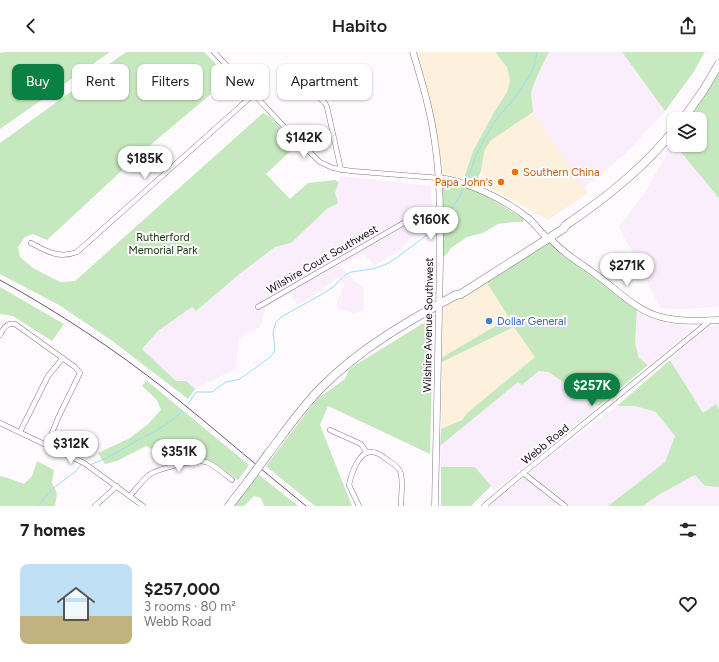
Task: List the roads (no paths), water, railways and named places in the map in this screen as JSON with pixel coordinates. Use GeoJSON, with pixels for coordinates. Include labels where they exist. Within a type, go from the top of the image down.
{"type":"FeatureCollection","features":[{"type":"Feature","properties":{"kind":"highway"},"geometry":{"type":"LineString","coordinates":[[688,112],[703,91],[719,64]]}},
{"type":"Feature","properties":{"kind":"highway"},"geometry":{"type":"LineString","coordinates":[[229,506],[304,407],[320,388],[340,370],[367,348],[456,295],[458,290],[547,237],[596,204],[618,187],[652,156],[667,138]]}},
{"type":"Feature","properties":{"kind":"street"},"geometry":{"type":"LineString","coordinates":[[214,52],[225,64]]}},
{"type":"Feature","properties":{"kind":"street","name":"Wilshire Avenue Southwest"},"geometry":{"type":"LineString","coordinates":[[413,52],[422,80],[436,143],[439,178],[440,304],[435,506]]}},
{"type":"Feature","properties":{"kind":"street"},"geometry":{"type":"LineString","coordinates":[[31,243],[48,252],[61,255],[76,252],[247,100]]}},
{"type":"Feature","properties":{"kind":"street"},"geometry":{"type":"LineString","coordinates":[[260,100],[314,158],[329,167],[376,174],[439,178],[463,182],[486,193],[529,219],[564,251],[636,305],[648,312],[675,320],[719,320]]}},
{"type":"Feature","properties":{"kind":"street"},"geometry":{"type":"LineString","coordinates":[[322,100],[327,107],[341,170]]}},
{"type":"Feature","properties":{"kind":"street","name":"Wilshire Court Southwest"},"geometry":{"type":"LineString","coordinates":[[258,307],[414,217],[440,212]]}},
{"type":"Feature","properties":{"kind":"street","name":"Webb Road"},"geometry":{"type":"LineString","coordinates":[[484,506],[710,320]]}},
{"type":"Feature","properties":{"kind":"street"},"geometry":{"type":"LineString","coordinates":[[0,335],[8,324],[15,324],[75,367],[80,373],[58,418],[47,445]]}},
{"type":"Feature","properties":{"kind":"street"},"geometry":{"type":"LineString","coordinates":[[20,432],[48,376],[63,358]]}},
{"type":"Feature","properties":{"kind":"street"},"geometry":{"type":"LineString","coordinates":[[0,423],[84,463],[117,486],[140,505]]}},
{"type":"Feature","properties":{"kind":"street"},"geometry":{"type":"LineString","coordinates":[[330,430],[361,444],[367,453]]}},
{"type":"Feature","properties":{"kind":"street"},"geometry":{"type":"LineString","coordinates":[[359,506],[349,486],[356,463],[361,457],[372,452],[382,456],[399,469],[401,475],[401,506]]}},
{"type":"Feature","properties":{"kind":"street"},"geometry":{"type":"LineString","coordinates":[[130,496],[142,482],[153,473],[162,469],[193,462],[207,462],[232,480]]}},
{"type":"Feature","properties":{"kind":"street"},"geometry":{"type":"LineString","coordinates":[[523,473],[565,506]]}},
{"type":"Feature","properties":{"kind":"street"},"geometry":{"type":"LineString","coordinates":[[95,506],[117,486]]}},
{"type":"Feature","properties":{"kind":"waterway"},"geometry":{"type":"LineString","coordinates":[[467,180],[477,153],[486,136],[495,121],[516,96],[530,75],[534,67],[537,52]]}},
{"type":"Feature","properties":{"kind":"waterway"},"geometry":{"type":"LineString","coordinates":[[444,220],[460,196],[464,187]]}},
{"type":"Feature","properties":{"kind":"waterway"},"geometry":{"type":"LineString","coordinates":[[344,276],[351,272],[372,269],[385,265],[431,232]]}},
{"type":"Feature","properties":{"kind":"waterway"},"geometry":{"type":"LineString","coordinates":[[188,404],[196,392],[212,392],[226,382],[240,379],[269,358],[274,353],[275,349],[273,332],[276,322],[281,317],[324,293],[342,278]]}},
{"type":"Feature","properties":{"kind":"waterway"},"geometry":{"type":"LineString","coordinates":[[92,464],[112,455],[159,429],[169,423],[182,411]]}},
{"type":"Feature","properties":{"kind":"waterway"},"geometry":{"type":"LineString","coordinates":[[38,506],[52,489],[75,472],[81,465]]}},
{"type":"Feature","properties":{"kind":"railway"},"geometry":{"type":"LineString","coordinates":[[0,280],[64,318],[126,360],[184,404],[306,506]]}},
{"type":"Feature","properties":{"kind":"place","name":"Southern China"},"geometry":{"type":"Point","coordinates":[515,172]}},
{"type":"Feature","properties":{"kind":"place","name":"Papa John's"},"geometry":{"type":"Point","coordinates":[501,182]}},
{"type":"Feature","properties":{"kind":"place","name":"Dollar General"},"geometry":{"type":"Point","coordinates":[489,321]}},
{"type":"Feature","properties":{"kind":"park label","name":"Rutherford Memorial Park"},"geometry":{"type":"Point","coordinates":[163,243]}}]}
